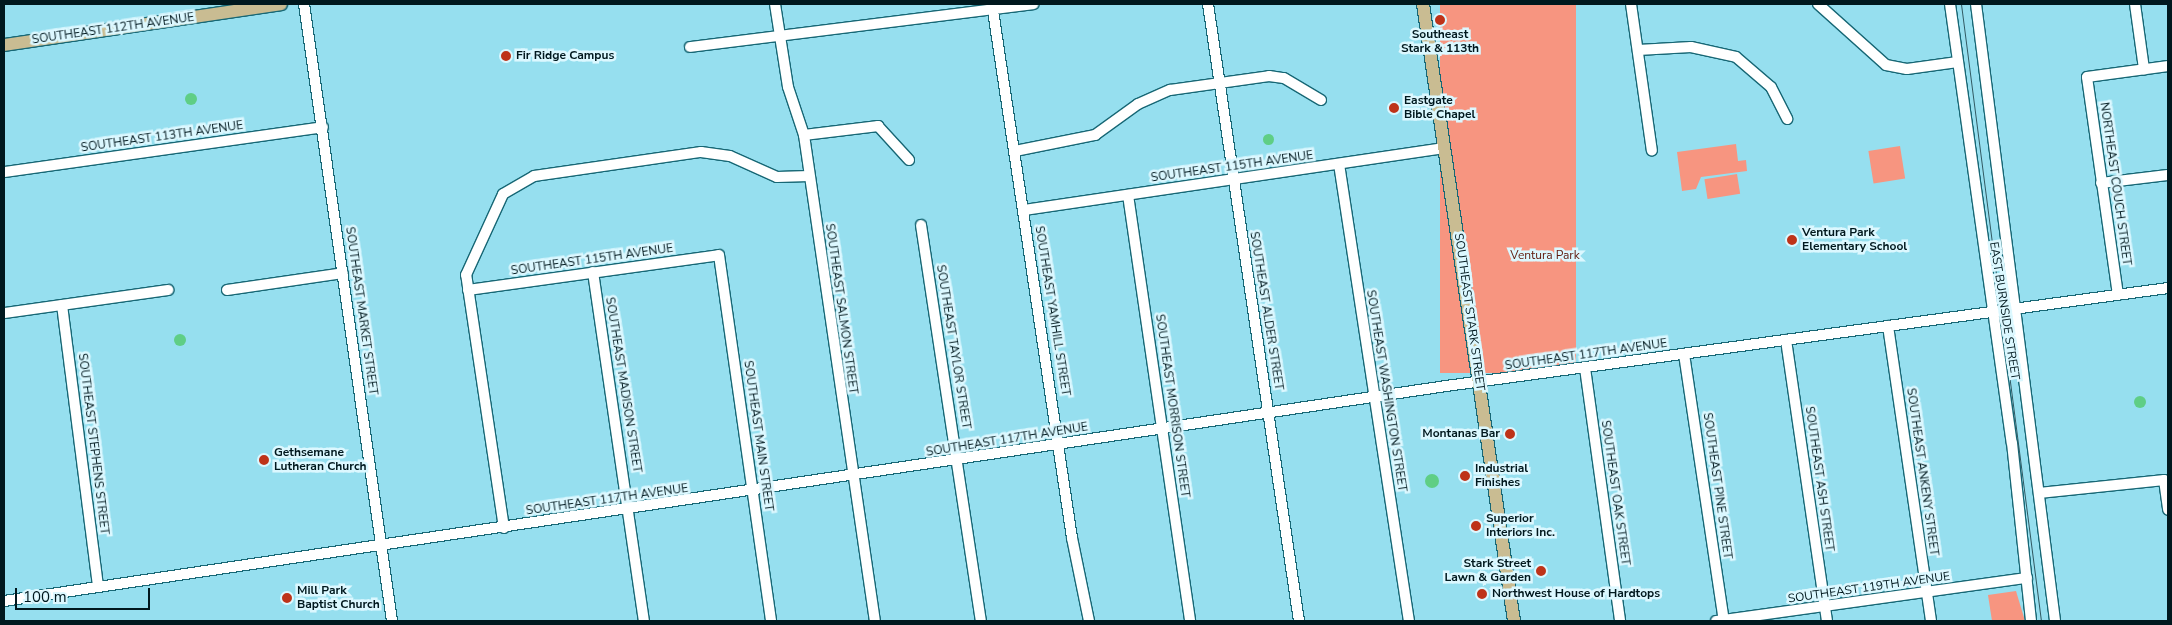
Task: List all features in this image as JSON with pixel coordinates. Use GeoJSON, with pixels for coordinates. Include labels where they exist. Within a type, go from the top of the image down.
{"type":"FeatureCollection","features":[{"type":"Feature","properties":{"kind":"main road","name":"SOUTHEAST 112TH AVENUE"},"geometry":{"type":"LineString","coordinates":[[4,45],[281,4]]}},
{"type":"Feature","properties":{"kind":"main road","name":"SOUTHEAST STARK STREET"},"geometry":{"type":"LineString","coordinates":[[1423,4],[1514,621]]}},
{"type":"Feature","properties":{"kind":"street","name":"SOUTHEAST MARKET STREET"},"geometry":{"type":"LineString","coordinates":[[304,4],[392,621]]}},
{"type":"Feature","properties":{"kind":"street","name":"SOUTHEAST SALMON STREET"},"geometry":{"type":"LineString","coordinates":[[775,4],[788,87],[804,135],[875,620]]}},
{"type":"Feature","properties":{"kind":"street"},"geometry":{"type":"LineString","coordinates":[[690,47],[992,6],[1033,4]]}},
{"type":"Feature","properties":{"kind":"street","name":"SOUTHEAST ALDER STREET"},"geometry":{"type":"LineString","coordinates":[[1208,4],[1299,621]]}},
{"type":"Feature","properties":{"kind":"street"},"geometry":{"type":"LineString","coordinates":[[1631,4],[1652,151]]}},
{"type":"Feature","properties":{"kind":"street"},"geometry":{"type":"LineString","coordinates":[[1818,4],[1886,65],[1907,69],[1958,62]]}},
{"type":"Feature","properties":{"kind":"street","name":"EAST BURNSIDE STREET"},"geometry":{"type":"LineString","coordinates":[[1950,4],[2027,578],[2031,621]]}},
{"type":"Feature","properties":{"kind":"street","name":"EAST BURNSIDE STREET"},"geometry":{"type":"LineString","coordinates":[[1979,4],[2055,621]]}},
{"type":"Feature","properties":{"kind":"street"},"geometry":{"type":"LineString","coordinates":[[2136,4],[2144,69],[2168,66]]}},
{"type":"Feature","properties":{"kind":"street","name":"SOUTHEAST YAMHILL STREET"},"geometry":{"type":"LineString","coordinates":[[992,6],[1060,444],[1078,577],[1089,621]]}},
{"type":"Feature","properties":{"kind":"street"},"geometry":{"type":"LineString","coordinates":[[1638,50],[1691,47],[1724,52],[1762,78],[1787,119]]}},
{"type":"Feature","properties":{"kind":"street","name":"NORTHEAST COUCH STREET"},"geometry":{"type":"LineString","coordinates":[[2118,294],[2087,77],[2144,69]]}},
{"type":"Feature","properties":{"kind":"street"},"geometry":{"type":"LineString","coordinates":[[1015,151],[1095,135],[1154,95],[1220,82],[1284,78],[1321,100]]}},
{"type":"Feature","properties":{"kind":"street"},"geometry":{"type":"LineString","coordinates":[[804,135],[878,126],[909,160]]}},
{"type":"Feature","properties":{"kind":"street","name":"SOUTHEAST 113TH AVENUE"},"geometry":{"type":"LineString","coordinates":[[4,172],[323,127]]}},
{"type":"Feature","properties":{"kind":"street","name":"SOUTHEAST 115TH AVENUE"},"geometry":{"type":"LineString","coordinates":[[1024,210],[1444,148]]}},
{"type":"Feature","properties":{"kind":"street"},"geometry":{"type":"LineString","coordinates":[[504,528],[468,290],[469,262],[502,194],[534,176],[701,152],[730,156],[777,177],[809,176]]}},
{"type":"Feature","properties":{"kind":"street","name":"SOUTHEAST WASHINGTON STREET"},"geometry":{"type":"LineString","coordinates":[[1339,164],[1409,621]]}},
{"type":"Feature","properties":{"kind":"street"},"geometry":{"type":"LineString","coordinates":[[2101,183],[2168,175]]}},
{"type":"Feature","properties":{"kind":"street","name":"SOUTHEAST MORRISON STREET"},"geometry":{"type":"LineString","coordinates":[[1128,195],[1190,621]]}},
{"type":"Feature","properties":{"kind":"street","name":"SOUTHEAST TAYLOR STREET"},"geometry":{"type":"LineString","coordinates":[[921,225],[981,621]]}},
{"type":"Feature","properties":{"kind":"street","name":"SOUTHEAST 115TH AVENUE"},"geometry":{"type":"LineString","coordinates":[[468,290],[719,255]]}},
{"type":"Feature","properties":{"kind":"street","name":"SOUTHEAST MAIN STREET"},"geometry":{"type":"LineString","coordinates":[[719,255],[771,621]]}},
{"type":"Feature","properties":{"kind":"street","name":"SOUTHEAST MADISON STREET"},"geometry":{"type":"LineString","coordinates":[[593,272],[644,621]]}},
{"type":"Feature","properties":{"kind":"street"},"geometry":{"type":"LineString","coordinates":[[227,290],[343,274]]}},
{"type":"Feature","properties":{"kind":"street","name":"SOUTHEAST 117TH AVENUE"},"geometry":{"type":"LineString","coordinates":[[4,601],[629,510],[1375,397],[2168,288]]}},
{"type":"Feature","properties":{"kind":"street"},"geometry":{"type":"LineString","coordinates":[[4,313],[168,290]]}},
{"type":"Feature","properties":{"kind":"street","name":"SOUTHEAST STEPHENS STREET"},"geometry":{"type":"LineString","coordinates":[[62,305],[98,587]]}},
{"type":"Feature","properties":{"kind":"street","name":"SOUTHEAST ANKENY STREET"},"geometry":{"type":"LineString","coordinates":[[1888,326],[1931,621]]}},
{"type":"Feature","properties":{"kind":"street","name":"SOUTHEAST ASH STREET"},"geometry":{"type":"LineString","coordinates":[[1786,340],[1827,621]]}},
{"type":"Feature","properties":{"kind":"street","name":"SOUTHEAST PINE STREET"},"geometry":{"type":"LineString","coordinates":[[1684,354],[1721,621]]}},
{"type":"Feature","properties":{"kind":"street","name":"SOUTHEAST OAK STREET"},"geometry":{"type":"LineString","coordinates":[[1585,368],[1620,621]]}},
{"type":"Feature","properties":{"kind":"street"},"geometry":{"type":"LineString","coordinates":[[2039,492],[2164,480],[2168,510]]}},
{"type":"Feature","properties":{"kind":"street","name":"SOUTHEAST 119TH AVENUE"},"geometry":{"type":"LineString","coordinates":[[1721,621],[2027,578]]}},
{"type":"Feature","properties":{"kind":"green space","name":"Ventura Park"},"geometry":{"type":"Polygon","coordinates":[[[1440,4],[1576,4],[1576,373],[1440,373],[1440,4]]]}},
{"type":"Feature","properties":{"kind":"green space"},"geometry":{"type":"Polygon","coordinates":[[[1736,144],[1738,161],[1746,160],[1747,171],[1701,177],[1696,189],[1682,191],[1677,152],[1736,144]]]}},
{"type":"Feature","properties":{"kind":"green space"},"geometry":{"type":"Polygon","coordinates":[[[1900,146],[1905,179],[1874,184],[1868,151],[1900,146]]]}},
{"type":"Feature","properties":{"kind":"green space"},"geometry":{"type":"Polygon","coordinates":[[[1737,174],[1740,194],[1708,199],[1704,179],[1737,174]]]}},
{"type":"Feature","properties":{"kind":"green space"},"geometry":{"type":"Polygon","coordinates":[[[2016,591],[2025,621],[1992,621],[1988,595],[2016,591]]]}},
{"type":"Feature","properties":{"kind":"shaded area"},"geometry":{"type":"Polygon","coordinates":[[[191,93],[197,99],[191,105],[185,99],[191,93]]]}},
{"type":"Feature","properties":{"kind":"shaded area"},"geometry":{"type":"Polygon","coordinates":[[[1268,133],[1274,139],[1268,145],[1262,139],[1268,133]]]}},
{"type":"Feature","properties":{"kind":"shaded area"},"geometry":{"type":"Polygon","coordinates":[[[178,334],[182,334],[186,340],[182,346],[178,346],[174,342],[174,338],[178,334]]]}},
{"type":"Feature","properties":{"kind":"shaded area"},"geometry":{"type":"Polygon","coordinates":[[[2142,396],[2145,397],[2145,407],[2138,408],[2135,407],[2134,400],[2135,397],[2142,396]]]}},
{"type":"Feature","properties":{"kind":"shaded area"},"geometry":{"type":"Polygon","coordinates":[[[1429,474],[1435,474],[1439,481],[1435,488],[1429,488],[1425,484],[1425,478],[1429,474]]]}},
{"type":"Feature","properties":{"kind":"tram line"},"geometry":{"type":"LineString","coordinates":[[1961,4],[2041,621]]}},
{"type":"Feature","properties":{"kind":"place","name":"Southeast Stark & 113th"},"geometry":{"type":"Point","coordinates":[1440,20]}},
{"type":"Feature","properties":{"kind":"place","name":"Fir Ridge Campus"},"geometry":{"type":"Point","coordinates":[506,56]}},
{"type":"Feature","properties":{"kind":"place","name":"Eastgate Bible Chapel"},"geometry":{"type":"Point","coordinates":[1394,108]}},
{"type":"Feature","properties":{"kind":"place","name":"Ventura Park Elementary School"},"geometry":{"type":"Point","coordinates":[1792,240]}},
{"type":"Feature","properties":{"kind":"place","name":"Montanas Bar"},"geometry":{"type":"Point","coordinates":[1510,434]}},
{"type":"Feature","properties":{"kind":"place","name":"Gethsemane Lutheran Church"},"geometry":{"type":"Point","coordinates":[264,460]}},
{"type":"Feature","properties":{"kind":"place","name":"Industrial Finishes"},"geometry":{"type":"Point","coordinates":[1465,476]}},
{"type":"Feature","properties":{"kind":"place","name":"Superior Interiors Inc."},"geometry":{"type":"Point","coordinates":[1476,526]}},
{"type":"Feature","properties":{"kind":"place","name":"Stark Street Lawn & Garden"},"geometry":{"type":"Point","coordinates":[1541,571]}},
{"type":"Feature","properties":{"kind":"place","name":"Northwest House of Hardtops"},"geometry":{"type":"Point","coordinates":[1482,594]}},
{"type":"Feature","properties":{"kind":"place","name":"Mill Park Baptist Church"},"geometry":{"type":"Point","coordinates":[287,598]}}]}
